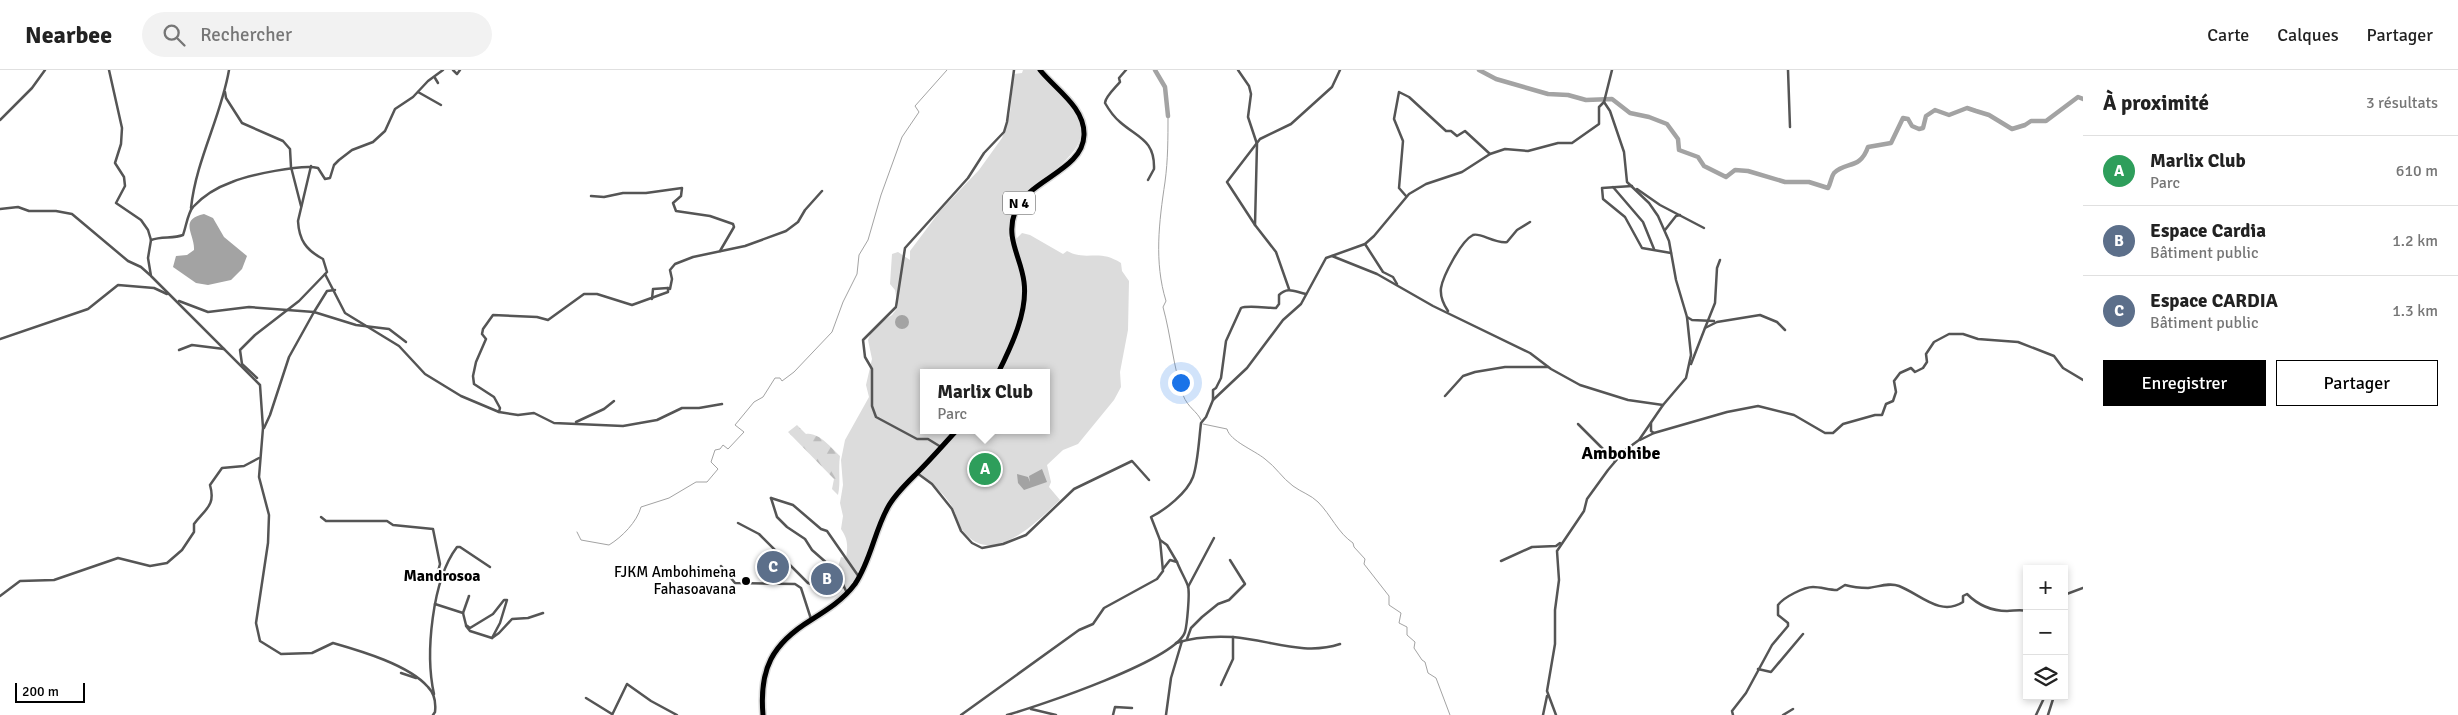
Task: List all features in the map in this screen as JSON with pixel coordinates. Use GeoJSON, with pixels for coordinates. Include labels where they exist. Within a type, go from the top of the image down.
{"type":"FeatureCollection","features":[{"type":"Feature","properties":{"kind":"main road","name":"N 4"},"geometry":{"type":"LineString","coordinates":[[1000,369],[1024,304],[1024,282],[1011,237],[1015,211],[1028,193],[1073,160],[1084,136],[1082,123],[1076,111],[1040,70]]}},
{"type":"Feature","properties":{"kind":"main road"},"geometry":{"type":"LineString","coordinates":[[763,715],[762,684],[768,662],[786,638],[835,604],[847,593],[859,577],[872,550],[881,521],[889,505],[953,434]]}},
{"type":"Feature","properties":{"kind":"street"},"geometry":{"type":"LineString","coordinates":[[0,120],[32,88],[45,70]]}},
{"type":"Feature","properties":{"kind":"street"},"geometry":{"type":"LineString","coordinates":[[109,70],[122,128],[121,144],[115,162],[124,178],[125,186],[116,204],[141,220],[152,240],[148,258],[151,276]]}},
{"type":"Feature","properties":{"kind":"street"},"geometry":{"type":"LineString","coordinates":[[152,240],[160,237],[177,238],[183,235],[192,208],[193,188],[225,92],[228,70]]}},
{"type":"Feature","properties":{"kind":"street"},"geometry":{"type":"LineString","coordinates":[[192,208],[206,195],[233,181],[291,167],[311,166],[318,168],[325,178],[330,178],[334,165],[339,160],[352,150],[373,142],[385,131],[395,109],[443,70]]}},
{"type":"Feature","properties":{"kind":"street"},"geometry":{"type":"LineString","coordinates":[[453,70],[457,74],[460,70]]}},
{"type":"Feature","properties":{"kind":"street"},"geometry":{"type":"LineString","coordinates":[[941,447],[928,439],[917,439],[876,417],[872,406],[872,369],[865,357],[864,340],[896,306],[905,248],[968,178],[984,153],[1004,132],[1014,70]]}},
{"type":"Feature","properties":{"kind":"street"},"geometry":{"type":"LineString","coordinates":[[1126,70],[1119,78],[1120,82],[1106,98],[1105,103],[1119,121],[1141,135],[1151,148],[1154,168],[1148,180]]}},
{"type":"Feature","properties":{"kind":"street"},"geometry":{"type":"LineString","coordinates":[[1238,70],[1250,89],[1251,103],[1248,117],[1257,144],[1255,225]]}},
{"type":"Feature","properties":{"kind":"street"},"geometry":{"type":"LineString","coordinates":[[1289,289],[1278,256],[1227,182],[1260,139],[1292,124],[1307,108],[1322,98],[1332,87],[1340,70]]}},
{"type":"Feature","properties":{"kind":"street"},"geometry":{"type":"LineString","coordinates":[[1163,571],[1160,540],[1151,517],[1161,512],[1193,477],[1202,422],[1213,400],[1247,368],[1283,320],[1301,304],[1326,258],[1365,244],[1374,236],[1406,196],[1426,184],[1462,172],[1490,154],[1505,149],[1528,152],[1558,143],[1572,143],[1599,124],[1598,107],[1606,94],[1612,70]]}},
{"type":"Feature","properties":{"kind":"street"},"geometry":{"type":"LineString","coordinates":[[1788,70],[1790,127]]}},
{"type":"Feature","properties":{"kind":"street"},"geometry":{"type":"LineString","coordinates":[[435,78],[438,84]]}},
{"type":"Feature","properties":{"kind":"street"},"geometry":{"type":"LineString","coordinates":[[225,92],[226,98],[242,123],[283,141],[290,149],[291,167],[298,191],[298,202],[302,207]]}},
{"type":"Feature","properties":{"kind":"street"},"geometry":{"type":"LineString","coordinates":[[418,92],[441,105]]}},
{"type":"Feature","properties":{"kind":"street"},"geometry":{"type":"LineString","coordinates":[[1406,196],[1400,188],[1403,140],[1394,119],[1399,92],[1409,97],[1446,131],[1451,131],[1456,136],[1465,131],[1490,154]]}},
{"type":"Feature","properties":{"kind":"street"},"geometry":{"type":"LineString","coordinates":[[1603,101],[1610,111],[1624,152],[1627,182],[1660,205],[1704,228]]}},
{"type":"Feature","properties":{"kind":"street"},"geometry":{"type":"LineString","coordinates":[[311,166],[298,221],[301,237],[309,252],[323,259],[327,272],[299,301],[287,309],[240,350],[242,364],[258,381],[262,392],[263,428],[259,458],[259,477],[269,515],[268,542],[256,622],[260,641],[281,654],[312,653],[333,643],[411,673],[429,687],[435,698]]}},
{"type":"Feature","properties":{"kind":"street"},"geometry":{"type":"LineString","coordinates":[[1672,253],[1642,248],[1625,217],[1603,199],[1602,188],[1632,186],[1649,203],[1665,230],[1672,253],[1676,280],[1687,317],[1691,339],[1690,365]]}},
{"type":"Feature","properties":{"kind":"street"},"geometry":{"type":"LineString","coordinates":[[1613,187],[1643,222],[1654,249]]}},
{"type":"Feature","properties":{"kind":"street"},"geometry":{"type":"LineString","coordinates":[[591,196],[604,197],[623,193],[646,193],[682,188],[680,196],[673,203],[676,211],[710,216],[733,224],[734,227],[720,252]]}},
{"type":"Feature","properties":{"kind":"street"},"geometry":{"type":"LineString","coordinates":[[499,412],[500,408],[494,396],[474,384],[473,376],[486,338],[482,334],[483,329],[493,315],[537,316],[548,320],[584,294],[597,294],[632,305],[652,299],[668,292],[672,279],[670,270],[675,264],[693,257],[766,240],[789,229],[798,222],[805,210],[822,191]]}},
{"type":"Feature","properties":{"kind":"street"},"geometry":{"type":"LineString","coordinates":[[0,209],[18,207],[29,211],[56,211],[72,214],[128,260],[141,267],[258,381]]}},
{"type":"Feature","properties":{"kind":"street"},"geometry":{"type":"LineString","coordinates":[[1665,230],[1676,216],[1682,215]]}},
{"type":"Feature","properties":{"kind":"street"},"geometry":{"type":"LineString","coordinates":[[1450,313],[1444,305],[1441,288],[1456,256],[1466,241],[1478,234],[1491,240],[1507,242],[1516,230],[1530,222]]}},
{"type":"Feature","properties":{"kind":"street"},"geometry":{"type":"LineString","coordinates":[[1365,244],[1383,272],[1393,278],[1398,285]]}},
{"type":"Feature","properties":{"kind":"street"},"geometry":{"type":"LineString","coordinates":[[1332,256],[1398,285],[1530,353],[1545,366],[1580,385],[1628,400],[1663,405]]}},
{"type":"Feature","properties":{"kind":"street"},"geometry":{"type":"LineString","coordinates":[[1639,440],[1663,405],[1686,378],[1715,303],[1717,268],[1720,260]]}},
{"type":"Feature","properties":{"kind":"street"},"geometry":{"type":"LineString","coordinates":[[325,274],[345,312],[399,346],[425,374],[461,396],[499,412],[518,415],[534,413],[554,423],[623,426],[657,420],[682,408],[699,408],[722,404]]}},
{"type":"Feature","properties":{"kind":"street"},"geometry":{"type":"LineString","coordinates":[[0,339],[88,309],[118,285],[154,288],[169,295]]}},
{"type":"Feature","properties":{"kind":"street"},"geometry":{"type":"LineString","coordinates":[[652,299],[653,289],[668,288]]}},
{"type":"Feature","properties":{"kind":"street"},"geometry":{"type":"LineString","coordinates":[[1213,400],[1213,390],[1221,378],[1226,341],[1241,308],[1246,306],[1257,309],[1276,308],[1279,304],[1279,295],[1284,290],[1289,289],[1306,294]]}},
{"type":"Feature","properties":{"kind":"street"},"geometry":{"type":"LineString","coordinates":[[263,428],[266,427],[289,357],[327,291],[335,290]]}},
{"type":"Feature","properties":{"kind":"street"},"geometry":{"type":"LineString","coordinates":[[177,301],[208,312],[249,307],[314,312],[350,324],[389,329],[406,342]]}},
{"type":"Feature","properties":{"kind":"street"},"geometry":{"type":"LineString","coordinates":[[1687,317],[1717,322],[1760,315],[1780,324],[1785,330]]}},
{"type":"Feature","properties":{"kind":"street"},"geometry":{"type":"LineString","coordinates":[[1705,328],[1717,322]]}},
{"type":"Feature","properties":{"kind":"street"},"geometry":{"type":"LineString","coordinates":[[1543,715],[1548,694],[1554,644],[1555,610],[1559,580],[1557,551],[1561,542],[1584,511],[1588,499],[1616,461],[1624,451],[1639,440],[1654,433],[1728,412],[1758,406],[1794,415],[1825,433],[1832,433],[1843,424],[1875,415],[1882,415],[1886,404],[1893,400],[1896,392],[1894,381],[1900,373],[1911,368],[1914,372],[1923,368],[1927,362],[1926,354],[1934,342],[1949,334],[2018,342],[2054,356],[2063,368],[2083,380]]}},
{"type":"Feature","properties":{"kind":"street"},"geometry":{"type":"LineString","coordinates":[[179,350],[192,346],[225,349]]}},
{"type":"Feature","properties":{"kind":"street"},"geometry":{"type":"LineString","coordinates":[[1444,396],[1463,376],[1475,372],[1506,366],[1545,366]]}},
{"type":"Feature","properties":{"kind":"street"},"geometry":{"type":"LineString","coordinates":[[575,423],[604,410],[614,401]]}},
{"type":"Feature","properties":{"kind":"street"},"geometry":{"type":"LineString","coordinates":[[1652,422],[1651,430],[1654,433]]}},
{"type":"Feature","properties":{"kind":"street"},"geometry":{"type":"LineString","coordinates":[[1578,424],[1616,461]]}},
{"type":"Feature","properties":{"kind":"street"},"geometry":{"type":"LineString","coordinates":[[0,596],[20,582],[54,580],[118,558],[150,566],[167,563],[182,550],[194,532],[194,524],[211,504],[213,496],[210,485],[222,468],[244,466],[259,458]]}},
{"type":"Feature","properties":{"kind":"street"},"geometry":{"type":"LineString","coordinates":[[917,473],[932,484],[952,508],[961,531],[972,543],[982,548],[1003,544],[1026,534],[1074,489],[1132,461],[1149,480]]}},
{"type":"Feature","properties":{"kind":"street"},"geometry":{"type":"LineString","coordinates":[[847,593],[837,572],[812,550],[805,539],[787,527],[777,517],[771,498],[793,505],[821,529],[827,531],[859,577]]}},
{"type":"Feature","properties":{"kind":"street"},"geometry":{"type":"LineString","coordinates":[[321,517],[326,521],[387,521],[393,525],[433,529],[440,564],[436,575],[440,582]]}},
{"type":"Feature","properties":{"kind":"street"},"geometry":{"type":"LineString","coordinates":[[738,523],[759,534],[808,582],[821,587],[843,587]]}},
{"type":"Feature","properties":{"kind":"street"},"geometry":{"type":"LineString","coordinates":[[1008,715],[1127,671],[1159,656],[1175,643],[1185,633],[1188,587],[1214,538]]}},
{"type":"Feature","properties":{"kind":"street"},"geometry":{"type":"LineString","coordinates":[[1160,540],[1167,545],[1188,587]]}},
{"type":"Feature","properties":{"kind":"street"},"geometry":{"type":"LineString","coordinates":[[1501,561],[1532,547],[1556,546],[1561,542]]}},
{"type":"Feature","properties":{"kind":"street"},"geometry":{"type":"LineString","coordinates":[[432,715],[435,712],[435,698],[429,652],[435,604],[440,582],[450,556],[457,547],[464,548],[490,567]]}},
{"type":"Feature","properties":{"kind":"street"},"geometry":{"type":"LineString","coordinates":[[961,715],[1079,630],[1093,624],[1104,608],[1157,579],[1170,560],[1177,562]]}},
{"type":"Feature","properties":{"kind":"street"},"geometry":{"type":"LineString","coordinates":[[1186,640],[1191,628],[1202,617],[1218,604],[1229,600],[1245,584],[1230,560]]}},
{"type":"Feature","properties":{"kind":"street"},"geometry":{"type":"LineString","coordinates":[[721,566],[735,583],[795,584],[801,588],[811,620]]}},
{"type":"Feature","properties":{"kind":"street"},"geometry":{"type":"LineString","coordinates":[[1732,715],[1732,711],[1746,693],[1772,645],[1788,626],[1788,623],[1778,615],[1778,605],[1783,600],[1810,588],[1837,590],[1844,585],[1868,588],[1892,584],[1918,594],[1934,606],[1952,607],[1963,602],[1963,596],[1967,594],[1985,607],[2008,611],[2023,610]]}},
{"type":"Feature","properties":{"kind":"street"},"geometry":{"type":"LineString","coordinates":[[2068,594],[2083,588]]}},
{"type":"Feature","properties":{"kind":"street"},"geometry":{"type":"LineString","coordinates":[[469,596],[463,613],[466,625],[470,631],[492,638],[499,634],[512,619],[528,618],[544,613]]}},
{"type":"Feature","properties":{"kind":"street"},"geometry":{"type":"LineString","coordinates":[[466,625],[470,628],[483,621],[493,614],[504,600],[507,600],[500,623],[492,638]]}},
{"type":"Feature","properties":{"kind":"street"},"geometry":{"type":"LineString","coordinates":[[435,604],[463,613]]}},
{"type":"Feature","properties":{"kind":"street"},"geometry":{"type":"LineString","coordinates":[[1758,669],[1771,672],[1803,634]]}},
{"type":"Feature","properties":{"kind":"street"},"geometry":{"type":"LineString","coordinates":[[1175,643],[1202,637],[1233,637],[1303,650],[1327,649],[1340,644]]}},
{"type":"Feature","properties":{"kind":"street"},"geometry":{"type":"LineString","coordinates":[[1221,685],[1233,659],[1233,637]]}},
{"type":"Feature","properties":{"kind":"street"},"geometry":{"type":"LineString","coordinates":[[1166,715],[1171,678],[1182,641]]}},
{"type":"Feature","properties":{"kind":"street"},"geometry":{"type":"LineString","coordinates":[[401,672],[420,680]]}},
{"type":"Feature","properties":{"kind":"street"},"geometry":{"type":"LineString","coordinates":[[586,698],[612,714],[627,684],[651,701],[677,715]]}},
{"type":"Feature","properties":{"kind":"street"},"geometry":{"type":"LineString","coordinates":[[1548,694],[1556,715]]}},
{"type":"Feature","properties":{"kind":"street"},"geometry":{"type":"LineString","coordinates":[[2036,715],[2043,700]]}},
{"type":"Feature","properties":{"kind":"street"},"geometry":{"type":"LineString","coordinates":[[2048,715],[2053,700]]}},
{"type":"Feature","properties":{"kind":"street"},"geometry":{"type":"LineString","coordinates":[[1113,715],[1115,707],[1132,708]]}},
{"type":"Feature","properties":{"kind":"street"},"geometry":{"type":"LineString","coordinates":[[1029,708],[1056,715]]}},
{"type":"Feature","properties":{"kind":"street"},"geometry":{"type":"LineString","coordinates":[[1783,715],[1794,709]]}},
{"type":"Feature","properties":{"kind":"green space"},"geometry":{"type":"Polygon","coordinates":[[[1023,70],[1039,70],[1073,110],[1080,125],[1081,136],[1070,156],[1028,190],[1014,206],[1008,238],[1016,239],[1022,233],[1030,235],[1063,254],[1067,251],[1081,255],[1106,256],[1121,263],[1122,271],[1129,281],[1128,330],[1120,372],[1121,387],[1114,400],[1078,444],[1063,450],[1047,465],[1051,482],[1049,487],[1060,500],[1014,538],[988,545],[975,541],[961,529],[954,510],[934,485],[919,473],[885,512],[866,561],[851,585],[844,591],[838,567],[841,557],[846,558],[847,550],[846,539],[841,529],[843,516],[840,503],[843,485],[841,460],[845,440],[869,397],[866,385],[872,359],[868,340],[871,332],[878,324],[892,315],[898,307],[895,290],[890,284],[892,254],[898,252],[910,260],[910,251],[940,211],[979,170],[1002,138],[1010,113],[1014,74],[1022,73],[1023,70]]]}},
{"type":"Feature","properties":{"kind":"green space"},"geometry":{"type":"Polygon","coordinates":[[[797,425],[806,434],[816,435],[840,456],[838,495],[832,489],[834,479],[788,432],[797,425]]]}},
{"type":"Feature","properties":{"kind":"shaded area"},"geometry":{"type":"Polygon","coordinates":[[[204,214],[213,218],[224,237],[247,256],[242,269],[231,280],[208,285],[196,283],[173,267],[176,256],[187,255],[194,250],[190,224],[196,217],[204,214]]]}},
{"type":"Feature","properties":{"kind":"shaded area"},"geometry":{"type":"Polygon","coordinates":[[[902,315],[907,317],[909,322],[907,327],[902,329],[897,327],[895,322],[897,317],[902,315]]]}},
{"type":"Feature","properties":{"kind":"shaded area"},"geometry":{"type":"Polygon","coordinates":[[[1042,469],[1047,482],[1024,490],[1018,483],[1017,474],[1028,477],[1030,482],[1029,476],[1042,469]]]}},
{"type":"Feature","properties":{"kind":"waterway"},"geometry":{"type":"LineString","coordinates":[[577,532],[581,540],[609,545],[628,529],[641,507],[669,498],[696,482],[707,482],[718,469],[711,462],[715,450],[720,449],[723,445],[728,449],[744,432],[735,425],[754,402],[763,397],[775,378],[780,378],[782,381],[794,372],[832,332],[843,302],[857,274],[859,255],[868,240],[881,195],[902,137],[919,112],[915,106],[947,70]]}},
{"type":"Feature","properties":{"kind":"waterway"},"geometry":{"type":"LineString","coordinates":[[1155,70],[1165,87],[1168,116]]}},
{"type":"Feature","properties":{"kind":"waterway"},"geometry":{"type":"LineString","coordinates":[[1479,70],[1496,79],[1548,94],[1568,95],[1586,100],[1612,99],[1630,113],[1649,117],[1667,124],[1678,139],[1679,150],[1698,157],[1704,166],[1726,177],[1735,170],[1748,171],[1785,182],[1809,182],[1828,188],[1834,173],[1861,159],[1868,147],[1891,143],[1903,118],[1908,119],[1912,126],[1919,129],[1923,128],[1926,116],[1935,110],[1949,115],[1967,108],[1989,115],[2012,129],[2031,121],[2046,121],[2078,97],[2083,99]]}},
{"type":"Feature","properties":{"kind":"waterway"},"geometry":{"type":"LineString","coordinates":[[1168,116],[1167,166],[1159,242],[1160,272],[1166,301],[1163,307],[1183,395],[1201,420]]}},
{"type":"Feature","properties":{"kind":"waterway"},"geometry":{"type":"LineString","coordinates":[[1203,424],[1227,429],[1237,441],[1265,459],[1289,483],[1312,497],[1323,507],[1365,559],[1364,564],[1389,596],[1389,605],[1401,613],[1399,623],[1407,627],[1407,635],[1415,642],[1414,648],[1425,662],[1428,673],[1436,678],[1450,715]]}},
{"type":"Feature","properties":{"kind":"place","name":"Marlix Club"},"geometry":{"type":"Point","coordinates":[985,469]}},
{"type":"Feature","properties":{"kind":"place","name":"Espace CARDIA"},"geometry":{"type":"Point","coordinates":[773,567]}},
{"type":"Feature","properties":{"kind":"place","name":"Espace Cardia"},"geometry":{"type":"Point","coordinates":[827,579]}},
{"type":"Feature","properties":{"kind":"place","name":"FJKM Ambohimena Fahasoavana"},"geometry":{"type":"Point","coordinates":[746,581]}},
{"type":"Feature","properties":{"kind":"district","name":"Ambohibe"},"geometry":{"type":"Point","coordinates":[1621,453]}},
{"type":"Feature","properties":{"kind":"district","name":"Mandrosoa"},"geometry":{"type":"Point","coordinates":[442,575]}}]}
